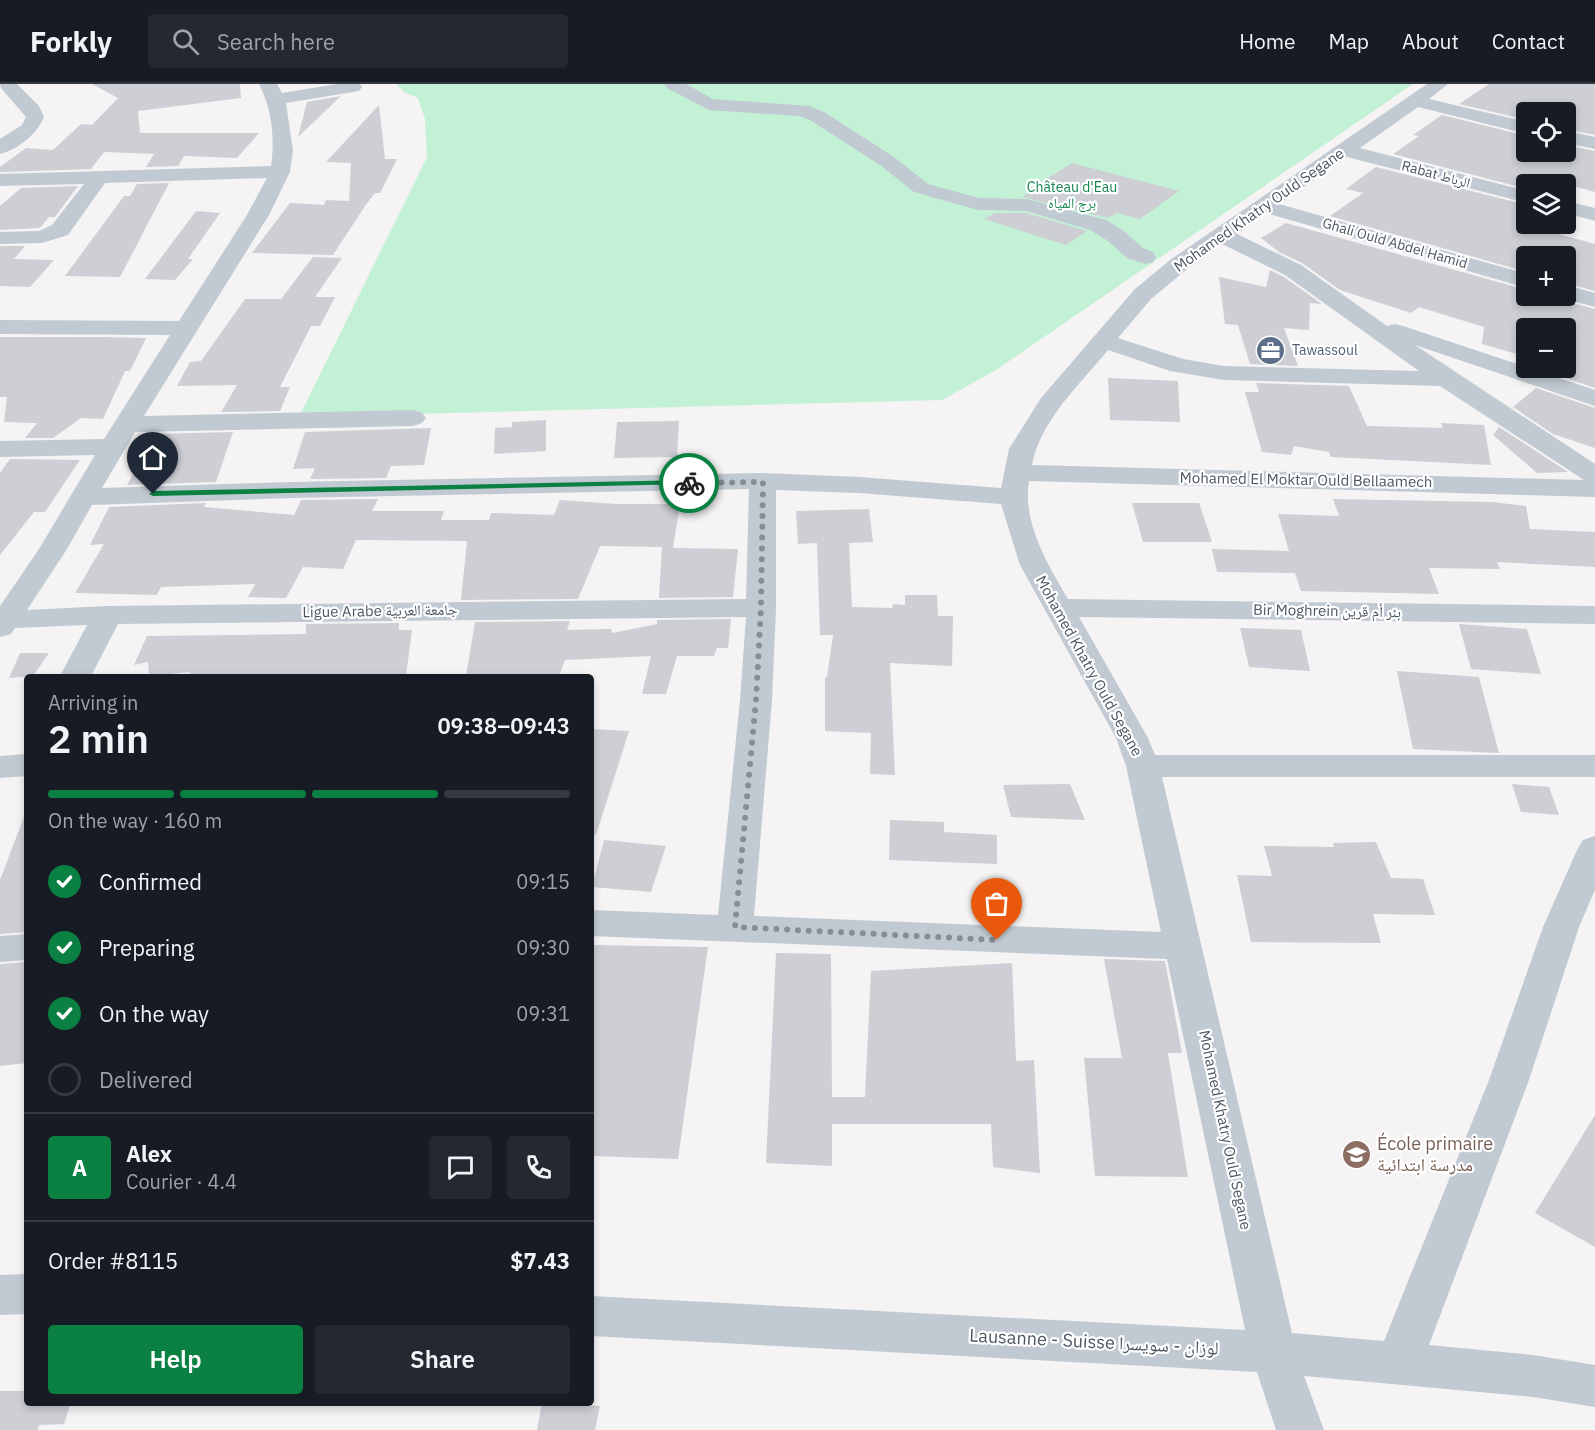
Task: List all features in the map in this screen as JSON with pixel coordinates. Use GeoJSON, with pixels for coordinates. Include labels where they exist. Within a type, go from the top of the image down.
{"type":"FeatureCollection","features":[{"type":"Feature","properties":{"kind":"street"},"geometry":{"type":"LineString","coordinates":[[0,148],[30,128],[35,117],[32,110],[7,84]]}},
{"type":"Feature","properties":{"kind":"street"},"geometry":{"type":"LineString","coordinates":[[673,84],[709,104],[802,110],[817,116],[887,160],[921,188],[978,204],[1034,206],[1098,225],[1116,236],[1135,254],[1145,257]]}},
{"type":"Feature","properties":{"kind":"street","name":"Mohamed Khatry Ould Segane"},"geometry":{"type":"LineString","coordinates":[[1300,1430],[1273,1352],[1143,766],[1132,738],[1034,565],[1017,518],[1015,485],[1022,449],[1050,403],[1143,294],[1221,235],[1439,84]]}},
{"type":"Feature","properties":{"kind":"street"},"geometry":{"type":"LineString","coordinates":[[2,622],[53,549],[126,424],[258,214],[280,172],[283,151],[272,92],[353,87]]}},
{"type":"Feature","properties":{"kind":"street"},"geometry":{"type":"LineString","coordinates":[[1414,101],[1516,125]]}},
{"type":"Feature","properties":{"kind":"street"},"geometry":{"type":"LineString","coordinates":[[1576,139],[1595,143]]}},
{"type":"Feature","properties":{"kind":"street","name":"Rabat الرباط"},"geometry":{"type":"LineString","coordinates":[[1345,150],[1516,194]]}},
{"type":"Feature","properties":{"kind":"street"},"geometry":{"type":"LineString","coordinates":[[0,180],[280,172]]}},
{"type":"Feature","properties":{"kind":"street"},"geometry":{"type":"LineString","coordinates":[[0,238],[42,237],[60,230],[99,177]]}},
{"type":"Feature","properties":{"kind":"street","name":"Ghali Ould Abdel Hamid"},"geometry":{"type":"LineString","coordinates":[[1263,206],[1516,278]]}},
{"type":"Feature","properties":{"kind":"street"},"geometry":{"type":"LineString","coordinates":[[1576,210],[1595,215]]}},
{"type":"Feature","properties":{"kind":"street"},"geometry":{"type":"LineString","coordinates":[[1221,235],[1293,270],[1446,379],[1595,476]]}},
{"type":"Feature","properties":{"kind":"street"},"geometry":{"type":"LineString","coordinates":[[1576,295],[1595,300]]}},
{"type":"Feature","properties":{"kind":"street"},"geometry":{"type":"LineString","coordinates":[[1362,320],[1595,398]]}},
{"type":"Feature","properties":{"kind":"street"},"geometry":{"type":"LineString","coordinates":[[0,327],[187,328]]}},
{"type":"Feature","properties":{"kind":"street"},"geometry":{"type":"LineString","coordinates":[[1102,340],[1179,366],[1224,373],[1446,379]]}},
{"type":"Feature","properties":{"kind":"street"},"geometry":{"type":"LineString","coordinates":[[126,424],[413,418]]}},
{"type":"Feature","properties":{"kind":"street"},"geometry":{"type":"LineString","coordinates":[[0,449],[114,447]]}},
{"type":"Feature","properties":{"kind":"street","name":"Mohamed El Moktar Ould Bellaamech"},"geometry":{"type":"LineString","coordinates":[[85,497],[268,490],[763,482],[859,485],[1015,485],[1365,481],[1595,489]]}},
{"type":"Feature","properties":{"kind":"street"},"geometry":{"type":"LineString","coordinates":[[735,927],[756,700],[761,608],[763,482]]}},
{"type":"Feature","properties":{"kind":"street","name":"Ligue Arabe جامعة العربية"},"geometry":{"type":"LineString","coordinates":[[2,622],[107,615],[761,608]]}},
{"type":"Feature","properties":{"kind":"street","name":"Bir Moghrein بئر أم قرين"},"geometry":{"type":"LineString","coordinates":[[1059,608],[1595,615]]}},
{"type":"Feature","properties":{"kind":"street"},"geometry":{"type":"LineString","coordinates":[[77,674],[107,615]]}},
{"type":"Feature","properties":{"kind":"street"},"geometry":{"type":"LineString","coordinates":[[0,766],[24,765]]}},
{"type":"Feature","properties":{"kind":"street"},"geometry":{"type":"LineString","coordinates":[[1143,766],[1595,766]]}},
{"type":"Feature","properties":{"kind":"street"},"geometry":{"type":"LineString","coordinates":[[1399,1363],[1509,1080],[1561,927],[1595,848]]}},
{"type":"Feature","properties":{"kind":"street"},"geometry":{"type":"LineString","coordinates":[[594,923],[735,927],[904,937],[1183,946]]}},
{"type":"Feature","properties":{"kind":"street"},"geometry":{"type":"LineString","coordinates":[[0,949],[24,947]]}},
{"type":"Feature","properties":{"kind":"street"},"geometry":{"type":"LineString","coordinates":[[0,1294],[24,1294]]}},
{"type":"Feature","properties":{"kind":"street","name":"Lausanne - Suisse لوزان - سويسرا"},"geometry":{"type":"LineString","coordinates":[[594,1316],[1273,1352],[1533,1376],[1595,1386]]}},
{"type":"Feature","properties":{"kind":"green space","name":"Château d'Eau برج المياه"},"geometry":{"type":"Polygon","coordinates":[[[396,84],[1413,84],[996,370],[942,400],[299,417],[427,157],[425,119],[418,98],[404,92],[396,84]]]}},
{"type":"Feature","properties":{"kind":"building"},"geometry":{"type":"Polygon","coordinates":[[[92,84],[240,84],[241,98],[138,111],[140,133],[259,133],[237,158],[184,156],[178,166],[146,167],[154,154],[104,152],[91,169],[0,172],[0,167],[26,148],[53,150],[81,124],[92,125],[118,98],[92,84]]]}},
{"type":"Feature","properties":{"kind":"building"},"geometry":{"type":"Polygon","coordinates":[[[1489,84],[1595,84],[1595,135],[1576,131],[1576,102],[1516,102],[1516,117],[1459,104],[1489,84]]]}},
{"type":"Feature","properties":{"kind":"building"},"geometry":{"type":"Polygon","coordinates":[[[341,96],[298,137],[307,102],[341,96]]]}},
{"type":"Feature","properties":{"kind":"building"},"geometry":{"type":"Polygon","coordinates":[[[379,105],[385,159],[397,159],[380,193],[375,193],[365,206],[333,255],[252,253],[290,203],[324,205],[326,200],[349,201],[351,163],[326,162],[379,105]]]}},
{"type":"Feature","properties":{"kind":"building"},"geometry":{"type":"Polygon","coordinates":[[[1442,115],[1516,133],[1516,162],[1576,162],[1576,147],[1595,151],[1595,192],[1576,187],[1576,174],[1516,174],[1516,186],[1393,154],[1419,136],[1413,135],[1442,115]]]}},
{"type":"Feature","properties":{"kind":"building"},"geometry":{"type":"Polygon","coordinates":[[[1072,163],[1179,191],[1140,219],[1117,213],[1108,218],[1022,197],[1033,190],[1030,189],[1072,163]]]}},
{"type":"Feature","properties":{"kind":"building"},"geometry":{"type":"Polygon","coordinates":[[[1376,167],[1516,202],[1516,234],[1558,234],[1595,244],[1595,291],[1576,286],[1576,246],[1516,246],[1516,269],[1330,216],[1363,193],[1346,189],[1376,167]]]}},
{"type":"Feature","properties":{"kind":"building"},"geometry":{"type":"Polygon","coordinates":[[[169,183],[120,277],[65,276],[124,196],[130,196],[137,184],[169,183]]]}},
{"type":"Feature","properties":{"kind":"building"},"geometry":{"type":"Polygon","coordinates":[[[78,186],[55,217],[49,217],[40,228],[0,230],[0,206],[21,188],[78,186]]]}},
{"type":"Feature","properties":{"kind":"building"},"geometry":{"type":"Polygon","coordinates":[[[196,211],[220,213],[188,259],[193,259],[175,280],[145,279],[196,211]]]}},
{"type":"Feature","properties":{"kind":"building"},"geometry":{"type":"Polygon","coordinates":[[[995,213],[1026,213],[1087,231],[1066,245],[984,219],[995,213]]]}},
{"type":"Feature","properties":{"kind":"building"},"geometry":{"type":"Polygon","coordinates":[[[1286,223],[1516,287],[1516,306],[1576,306],[1576,304],[1595,309],[1595,388],[1566,378],[1576,378],[1576,318],[1516,318],[1516,354],[1482,344],[1484,327],[1419,307],[1411,313],[1340,290],[1261,238],[1286,223]]]}},
{"type":"Feature","properties":{"kind":"building"},"geometry":{"type":"Polygon","coordinates":[[[0,246],[25,246],[14,259],[54,260],[30,287],[0,286],[0,246]]]}},
{"type":"Feature","properties":{"kind":"building"},"geometry":{"type":"Polygon","coordinates":[[[313,257],[342,258],[315,297],[335,297],[320,326],[311,326],[280,387],[290,387],[280,411],[221,412],[237,385],[177,386],[190,362],[201,361],[245,299],[281,299],[313,257]]]}},
{"type":"Feature","properties":{"kind":"building"},"geometry":{"type":"Polygon","coordinates":[[[1270,270],[1284,277],[1322,304],[1310,303],[1309,330],[1284,328],[1298,366],[1250,364],[1238,325],[1225,324],[1219,277],[1266,287],[1270,270]]]}},
{"type":"Feature","properties":{"kind":"building"},"geometry":{"type":"Polygon","coordinates":[[[0,337],[146,338],[130,371],[125,371],[103,419],[81,418],[53,438],[25,438],[37,423],[4,422],[7,397],[0,397],[0,337]]]}},
{"type":"Feature","properties":{"kind":"building"},"geometry":{"type":"Polygon","coordinates":[[[1108,378],[1178,381],[1180,422],[1110,420],[1108,378]]]}},
{"type":"Feature","properties":{"kind":"building"},"geometry":{"type":"Polygon","coordinates":[[[1256,383],[1349,386],[1367,426],[1443,428],[1441,423],[1484,425],[1491,465],[1331,457],[1329,452],[1294,446],[1291,455],[1262,452],[1245,392],[1259,392],[1256,383]]]}},
{"type":"Feature","properties":{"kind":"building"},"geometry":{"type":"Polygon","coordinates":[[[1536,388],[1595,408],[1595,448],[1553,434],[1513,407],[1536,388]]]}},
{"type":"Feature","properties":{"kind":"building"},"geometry":{"type":"Polygon","coordinates":[[[546,420],[546,451],[494,454],[495,428],[512,427],[512,422],[546,420]]]}},
{"type":"Feature","properties":{"kind":"building"},"geometry":{"type":"Polygon","coordinates":[[[679,421],[677,457],[614,458],[617,422],[679,421]]]}},
{"type":"Feature","properties":{"kind":"building"},"geometry":{"type":"Polygon","coordinates":[[[1499,427],[1568,472],[1537,473],[1493,435],[1499,427]]]}},
{"type":"Feature","properties":{"kind":"building"},"geometry":{"type":"Polygon","coordinates":[[[431,428],[424,465],[391,466],[386,478],[310,479],[315,468],[293,469],[305,432],[431,428]]]}},
{"type":"Feature","properties":{"kind":"building"},"geometry":{"type":"Polygon","coordinates":[[[233,432],[216,482],[127,485],[153,434],[233,432]]]}},
{"type":"Feature","properties":{"kind":"building"},"geometry":{"type":"Polygon","coordinates":[[[10,459],[80,460],[45,512],[34,512],[0,555],[0,473],[10,459]]]}},
{"type":"Feature","properties":{"kind":"building"},"geometry":{"type":"Polygon","coordinates":[[[378,499],[372,511],[444,511],[441,520],[489,520],[491,513],[554,515],[560,500],[616,504],[680,504],[673,548],[738,549],[733,597],[659,598],[662,547],[600,546],[578,599],[461,600],[467,541],[356,540],[343,569],[303,567],[286,598],[248,597],[255,584],[161,587],[157,595],[75,593],[104,544],[90,545],[109,507],[206,503],[204,507],[294,515],[301,500],[378,499]]]}},
{"type":"Feature","properties":{"kind":"building"},"geometry":{"type":"Polygon","coordinates":[[[1333,499],[1492,502],[1526,506],[1530,529],[1595,532],[1595,567],[1497,562],[1500,569],[1429,568],[1439,594],[1301,591],[1295,573],[1217,572],[1212,549],[1289,551],[1278,514],[1339,516],[1333,499]]]}},
{"type":"Feature","properties":{"kind":"building"},"geometry":{"type":"Polygon","coordinates":[[[1132,503],[1199,503],[1212,542],[1143,542],[1132,503]]]}},
{"type":"Feature","properties":{"kind":"building"},"geometry":{"type":"Polygon","coordinates":[[[869,509],[873,542],[849,543],[852,607],[892,608],[893,604],[905,605],[905,595],[937,595],[938,616],[953,616],[952,666],[890,663],[895,775],[870,774],[871,733],[825,731],[825,677],[827,677],[833,635],[820,635],[817,543],[798,544],[796,511],[869,509]]]}},
{"type":"Feature","properties":{"kind":"building"},"geometry":{"type":"Polygon","coordinates":[[[731,619],[728,648],[717,648],[714,656],[677,656],[666,694],[642,694],[651,656],[565,660],[560,674],[466,674],[475,622],[570,621],[567,630],[611,629],[612,633],[657,624],[657,620],[731,619]]]}},
{"type":"Feature","properties":{"kind":"building"},"geometry":{"type":"Polygon","coordinates":[[[399,623],[399,630],[412,630],[406,674],[190,674],[190,672],[149,674],[148,662],[134,665],[147,636],[306,634],[306,624],[399,623]]]}},
{"type":"Feature","properties":{"kind":"building"},"geometry":{"type":"Polygon","coordinates":[[[1459,624],[1527,629],[1541,674],[1471,669],[1459,624]]]}},
{"type":"Feature","properties":{"kind":"building"},"geometry":{"type":"Polygon","coordinates":[[[1240,628],[1301,630],[1310,671],[1249,667],[1240,628]]]}},
{"type":"Feature","properties":{"kind":"building"},"geometry":{"type":"Polygon","coordinates":[[[20,653],[49,653],[34,674],[9,678],[20,653]]]}},
{"type":"Feature","properties":{"kind":"building"},"geometry":{"type":"Polygon","coordinates":[[[1397,671],[1479,677],[1499,753],[1413,749],[1397,671]]]}},
{"type":"Feature","properties":{"kind":"building"},"geometry":{"type":"Polygon","coordinates":[[[594,729],[629,731],[596,835],[594,835],[594,729]]]}},
{"type":"Feature","properties":{"kind":"building"},"geometry":{"type":"Polygon","coordinates":[[[1070,784],[1085,820],[1011,817],[1003,785],[1070,784]]]}},
{"type":"Feature","properties":{"kind":"building"},"geometry":{"type":"Polygon","coordinates":[[[1512,784],[1549,787],[1559,815],[1521,812],[1512,784]]]}},
{"type":"Feature","properties":{"kind":"building"},"geometry":{"type":"Polygon","coordinates":[[[24,817],[24,932],[0,934],[0,880],[24,817]]]}},
{"type":"Feature","properties":{"kind":"building"},"geometry":{"type":"Polygon","coordinates":[[[890,820],[944,822],[944,832],[997,835],[997,864],[889,860],[890,820]]]}},
{"type":"Feature","properties":{"kind":"building"},"geometry":{"type":"Polygon","coordinates":[[[604,840],[666,846],[651,892],[594,887],[604,840]]]}},
{"type":"Feature","properties":{"kind":"building"},"geometry":{"type":"Polygon","coordinates":[[[1376,842],[1391,878],[1423,879],[1435,915],[1373,914],[1381,943],[1251,942],[1237,875],[1272,876],[1264,846],[1334,847],[1333,843],[1376,842]]]}},
{"type":"Feature","properties":{"kind":"building"},"geometry":{"type":"Polygon","coordinates":[[[594,945],[708,947],[678,1159],[594,1156],[594,945]]]}},
{"type":"Feature","properties":{"kind":"building"},"geometry":{"type":"Polygon","coordinates":[[[776,953],[831,954],[832,1097],[865,1097],[871,971],[1012,963],[1016,1061],[1034,1060],[1040,1173],[993,1167],[991,1124],[832,1124],[832,1166],[766,1163],[776,953]]]}},
{"type":"Feature","properties":{"kind":"building"},"geometry":{"type":"Polygon","coordinates":[[[1104,959],[1165,961],[1182,1053],[1168,1053],[1188,1177],[1095,1176],[1084,1058],[1122,1058],[1104,959]]]}},
{"type":"Feature","properties":{"kind":"building"},"geometry":{"type":"Polygon","coordinates":[[[24,962],[24,1063],[0,1066],[0,964],[24,962]]]}},
{"type":"Feature","properties":{"kind":"building"},"geometry":{"type":"Polygon","coordinates":[[[1595,1115],[1595,1247],[1535,1213],[1595,1115]]]}},
{"type":"Feature","properties":{"kind":"building"},"geometry":{"type":"Polygon","coordinates":[[[0,1391],[24,1391],[24,1406],[70,1406],[64,1424],[39,1425],[38,1430],[0,1430],[0,1391]]]}},
{"type":"Feature","properties":{"kind":"building"},"geometry":{"type":"Polygon","coordinates":[[[541,1406],[600,1406],[595,1430],[537,1430],[541,1406]]]}},
{"type":"Feature","properties":{"kind":"way so far"},"geometry":{"type":"LineString","coordinates":[[689,483],[763,482],[761,608],[756,700],[735,927],[997,940]]}},
{"type":"Feature","properties":{"kind":"place","name":"Tawassoul"},"geometry":{"type":"Point","coordinates":[1271,350]}},
{"type":"Feature","properties":{"kind":"place","name":"École primaire مدرسة ابتدائية"},"geometry":{"type":"Point","coordinates":[1356,1154]}},
{"type":"Feature","properties":{"kind":"route"},"geometry":{"type":"LineString","coordinates":[[153,494],[689,483]]}}]}
